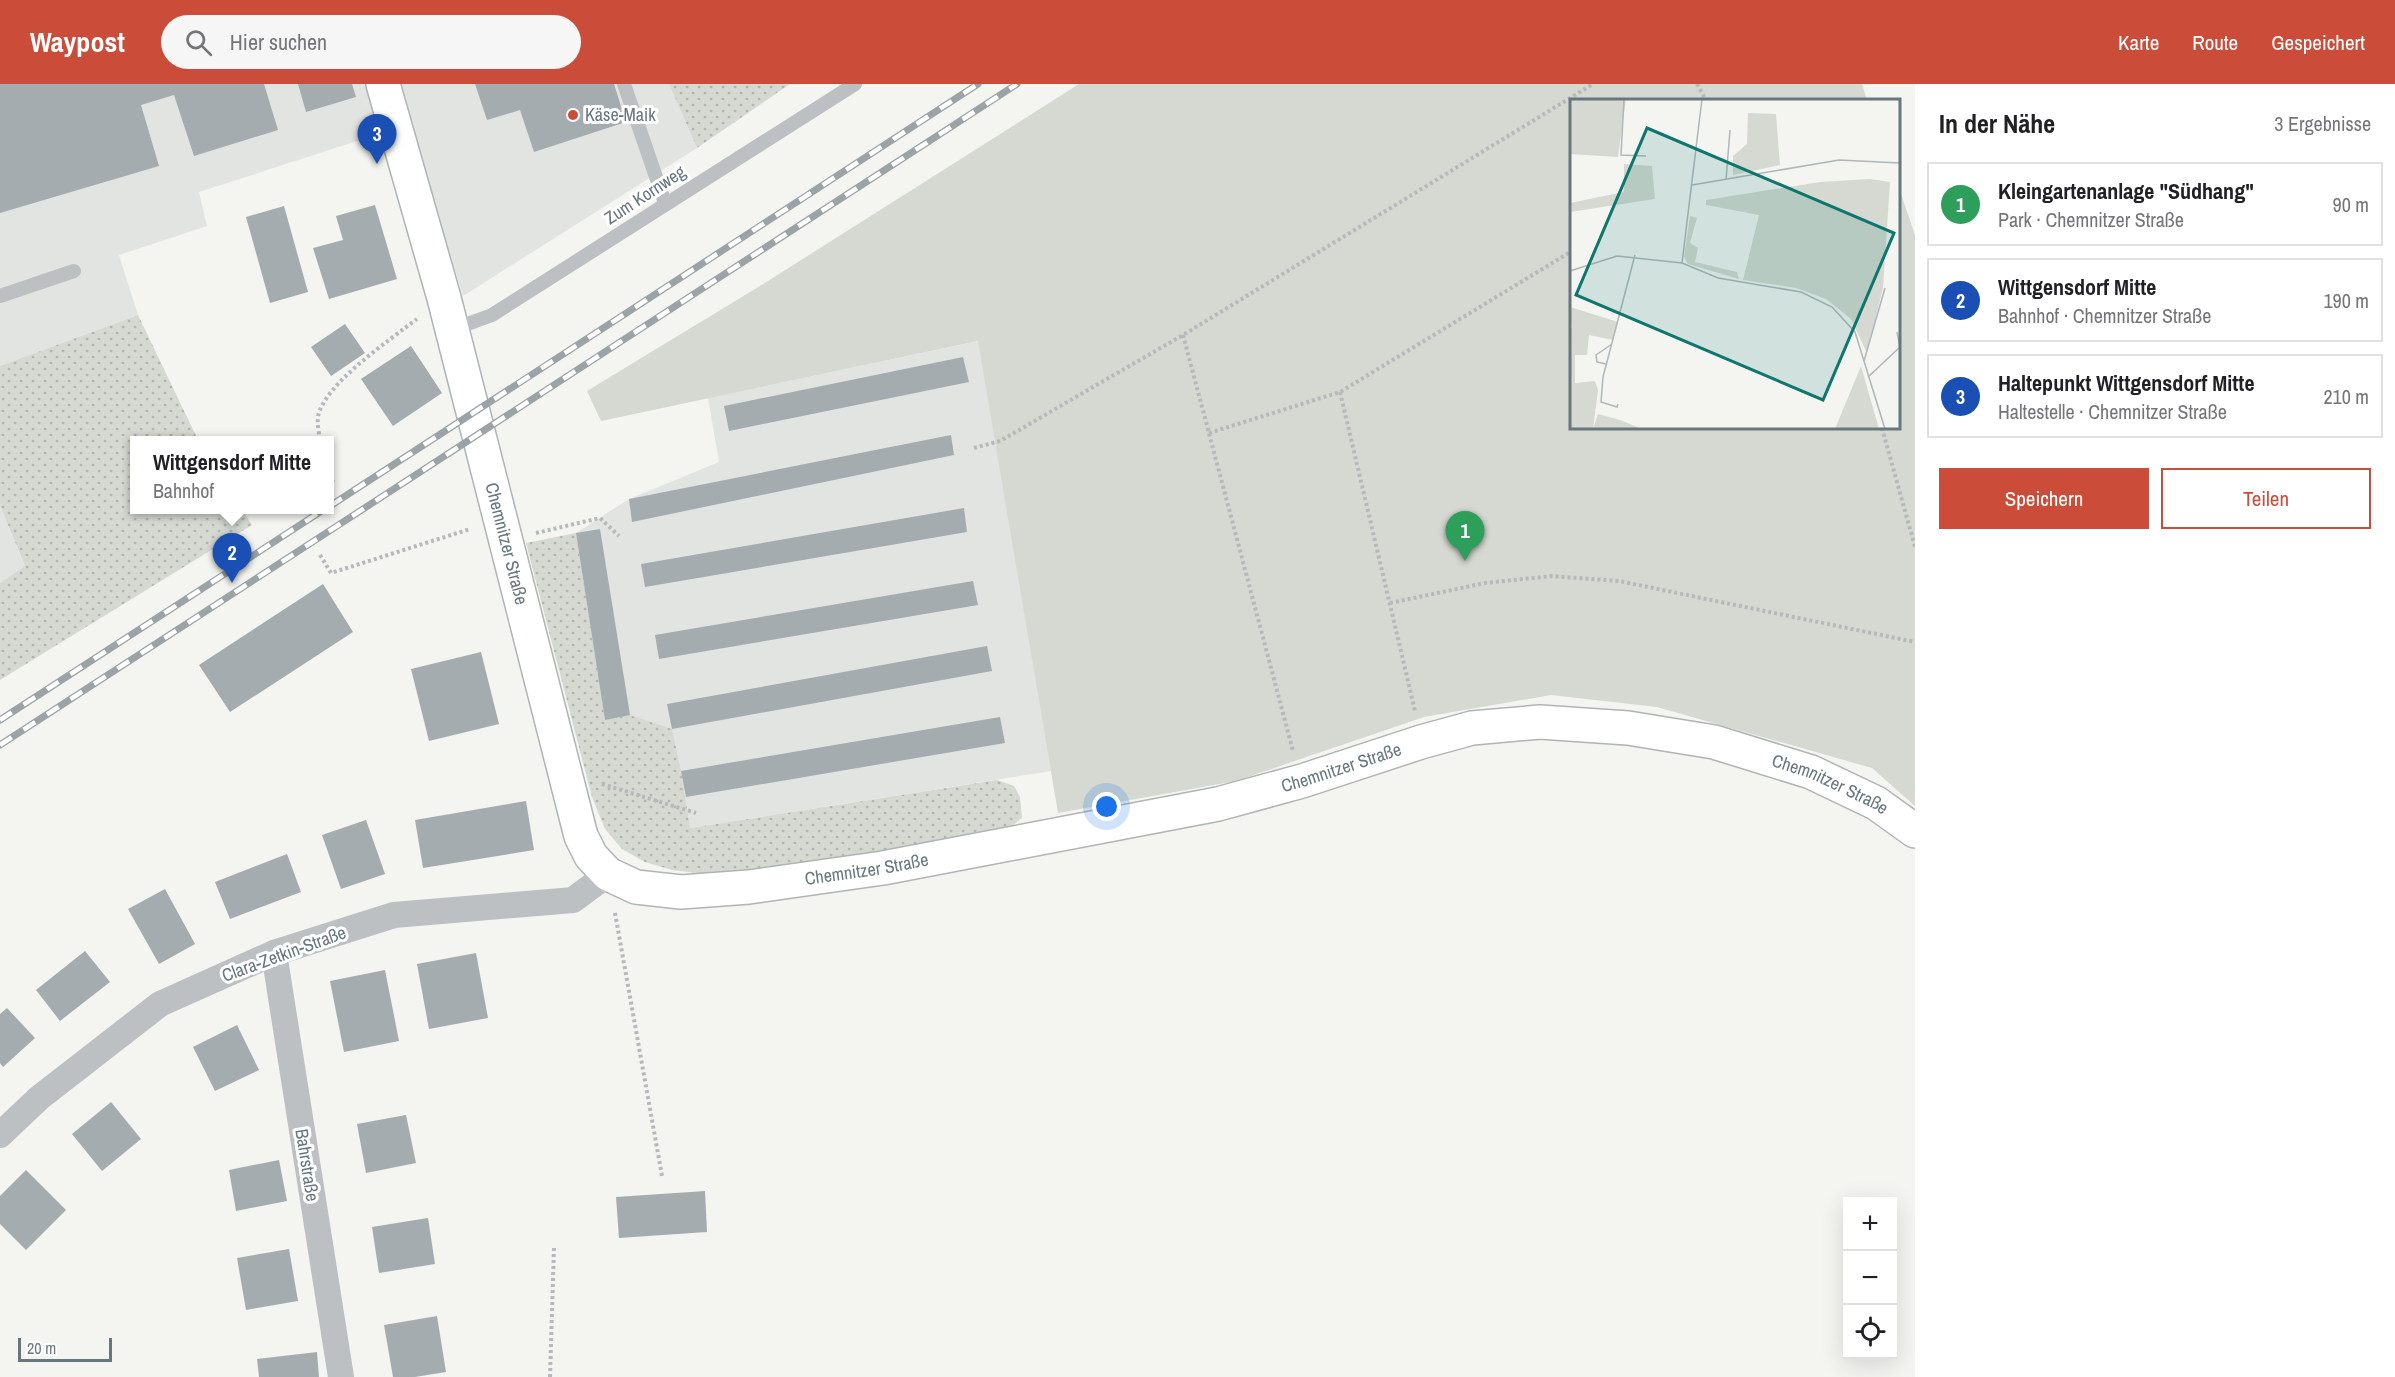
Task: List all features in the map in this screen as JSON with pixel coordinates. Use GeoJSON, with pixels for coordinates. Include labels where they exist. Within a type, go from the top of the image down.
{"type":"FeatureCollection","features":[{"type":"Feature","properties":{"kind":"street","name":"Chemnitzer Straße"},"geometry":{"type":"LineString","coordinates":[[383,84],[444,298],[581,836],[591,856],[608,874],[636,887],[681,892],[749,887],[883,868],[1218,804],[1302,781],[1421,742],[1472,728],[1540,722],[1628,728],[1704,741],[1811,772],[1876,802],[1915,831]]}},
{"type":"Feature","properties":{"kind":"street","name":"Clara-Zetkin-Straße"},"geometry":{"type":"LineString","coordinates":[[0,1135],[39,1098],[160,1004],[274,953],[394,915],[573,900],[608,874]]}},
{"type":"Feature","properties":{"kind":"street","name":"Bahrstraße"},"geometry":{"type":"LineString","coordinates":[[274,953],[341,1377]]}},
{"type":"Feature","properties":{"kind":"lane"},"geometry":{"type":"LineString","coordinates":[[624,84],[665,203]]}},
{"type":"Feature","properties":{"kind":"lane","name":"Zum Kornweg"},"geometry":{"type":"LineString","coordinates":[[452,330],[492,315],[855,84]]}},
{"type":"Feature","properties":{"kind":"lane"},"geometry":{"type":"LineString","coordinates":[[0,296],[74,271]]}},
{"type":"Feature","properties":{"kind":"path"},"geometry":{"type":"LineString","coordinates":[[974,448],[1000,441],[1183,335],[1593,84]]}},
{"type":"Feature","properties":{"kind":"path"},"geometry":{"type":"LineString","coordinates":[[1697,84],[1705,99]]}},
{"type":"Feature","properties":{"kind":"path"},"geometry":{"type":"LineString","coordinates":[[1209,433],[1340,392],[1570,252]]}},
{"type":"Feature","properties":{"kind":"path"},"geometry":{"type":"LineString","coordinates":[[320,436],[318,416],[327,396],[353,369],[444,298]]}},
{"type":"Feature","properties":{"kind":"path"},"geometry":{"type":"LineString","coordinates":[[1183,335],[1302,781]]}},
{"type":"Feature","properties":{"kind":"path"},"geometry":{"type":"LineString","coordinates":[[1340,392],[1421,742]]}},
{"type":"Feature","properties":{"kind":"path"},"geometry":{"type":"LineString","coordinates":[[1882,429],[1915,547]]}},
{"type":"Feature","properties":{"kind":"path"},"geometry":{"type":"LineString","coordinates":[[320,555],[331,573],[504,530],[600,518],[619,536]]}},
{"type":"Feature","properties":{"kind":"path"},"geometry":{"type":"LineString","coordinates":[[1390,603],[1485,583],[1552,576],[1618,581],[1915,642]]}},
{"type":"Feature","properties":{"kind":"path"},"geometry":{"type":"LineString","coordinates":[[568,786],[592,781],[696,813]]}},
{"type":"Feature","properties":{"kind":"path"},"geometry":{"type":"LineString","coordinates":[[608,874],[662,1176]]}},
{"type":"Feature","properties":{"kind":"path"},"geometry":{"type":"LineString","coordinates":[[549,1377],[554,1247]]}},
{"type":"Feature","properties":{"kind":"shaded area"},"geometry":{"type":"Polygon","coordinates":[[[0,84],[669,84],[697,148],[463,296],[410,124],[199,192],[207,226],[119,255],[138,315],[0,366],[0,84]]]}},
{"type":"Feature","properties":{"kind":"shaded area"},"geometry":{"type":"Polygon","coordinates":[[[669,84],[790,84],[697,148],[669,84]]]}},
{"type":"Feature","properties":{"kind":"shaded area"},"geometry":{"type":"Polygon","coordinates":[[[1079,84],[1862,84],[1867,99],[1570,99],[1570,429],[1900,429],[1900,191],[1915,235],[1915,806],[1872,768],[1657,707],[1551,695],[1424,717],[1236,781],[1058,813],[978,341],[601,421],[587,391],[768,281],[1079,84]]]}},
{"type":"Feature","properties":{"kind":"shaded area"},"geometry":{"type":"Polygon","coordinates":[[[138,315],[196,436],[130,436],[130,514],[245,514],[252,525],[0,680],[0,583],[25,566],[0,506],[0,366],[138,315]]]}},
{"type":"Feature","properties":{"kind":"shaded area"},"geometry":{"type":"Polygon","coordinates":[[[979,341],[1051,771],[690,828],[605,720],[576,533],[629,499],[719,462],[708,398],[979,341]]]}},
{"type":"Feature","properties":{"kind":"shaded area"},"geometry":{"type":"Polygon","coordinates":[[[0,506],[25,567],[0,583],[0,506]]]}},
{"type":"Feature","properties":{"kind":"shaded area"},"geometry":{"type":"Polygon","coordinates":[[[576,533],[605,719],[630,715],[672,729],[690,828],[997,780],[1014,786],[1020,797],[1022,818],[1012,826],[844,858],[716,875],[672,870],[645,862],[622,849],[605,829],[592,797],[526,543],[576,533]]]}},
{"type":"Feature","properties":{"kind":"building"},"geometry":{"type":"Polygon","coordinates":[[[0,84],[264,84],[278,130],[194,156],[174,95],[141,105],[159,166],[0,213],[0,84]]]}},
{"type":"Feature","properties":{"kind":"building"},"geometry":{"type":"Polygon","coordinates":[[[298,84],[352,84],[356,97],[306,112],[298,84]]]}},
{"type":"Feature","properties":{"kind":"building","name":"Käse-Maik"},"geometry":{"type":"Polygon","coordinates":[[[475,84],[614,84],[626,122],[534,152],[520,110],[487,120],[475,84]]]}},
{"type":"Feature","properties":{"kind":"building"},"geometry":{"type":"Polygon","coordinates":[[[375,205],[397,279],[329,299],[313,248],[343,240],[336,216],[375,205]]]}},
{"type":"Feature","properties":{"kind":"building"},"geometry":{"type":"Polygon","coordinates":[[[284,206],[308,292],[270,303],[246,217],[284,206]]]}},
{"type":"Feature","properties":{"kind":"building"},"geometry":{"type":"Polygon","coordinates":[[[345,324],[365,353],[331,376],[311,347],[345,324]]]}},
{"type":"Feature","properties":{"kind":"building"},"geometry":{"type":"Polygon","coordinates":[[[411,346],[442,393],[393,426],[361,379],[411,346]]]}},
{"type":"Feature","properties":{"kind":"building"},"geometry":{"type":"Polygon","coordinates":[[[963,357],[969,382],[729,431],[724,406],[963,357]]]}},
{"type":"Feature","properties":{"kind":"building"},"geometry":{"type":"Polygon","coordinates":[[[951,435],[954,455],[632,522],[629,499],[951,435]]]}},
{"type":"Feature","properties":{"kind":"building"},"geometry":{"type":"Polygon","coordinates":[[[964,508],[967,532],[645,587],[641,564],[964,508]]]}},
{"type":"Feature","properties":{"kind":"building"},"geometry":{"type":"Polygon","coordinates":[[[600,529],[630,715],[605,720],[576,533],[600,529]]]}},
{"type":"Feature","properties":{"kind":"building"},"geometry":{"type":"Polygon","coordinates":[[[973,581],[978,605],[659,659],[655,635],[973,581]]]}},
{"type":"Feature","properties":{"kind":"building"},"geometry":{"type":"Polygon","coordinates":[[[323,584],[353,632],[230,712],[199,665],[323,584]]]}},
{"type":"Feature","properties":{"kind":"building"},"geometry":{"type":"Polygon","coordinates":[[[987,646],[992,671],[672,729],[667,704],[987,646]]]}},
{"type":"Feature","properties":{"kind":"building"},"geometry":{"type":"Polygon","coordinates":[[[481,652],[499,724],[429,741],[411,669],[481,652]]]}},
{"type":"Feature","properties":{"kind":"building"},"geometry":{"type":"Polygon","coordinates":[[[1000,717],[1005,743],[686,797],[681,771],[1000,717]]]}},
{"type":"Feature","properties":{"kind":"building"},"geometry":{"type":"Polygon","coordinates":[[[526,801],[534,850],[423,868],[415,820],[526,801]]]}},
{"type":"Feature","properties":{"kind":"building"},"geometry":{"type":"Polygon","coordinates":[[[366,820],[385,874],[341,889],[322,835],[366,820]]]}},
{"type":"Feature","properties":{"kind":"building"},"geometry":{"type":"Polygon","coordinates":[[[287,854],[301,892],[230,919],[215,882],[287,854]]]}},
{"type":"Feature","properties":{"kind":"building"},"geometry":{"type":"Polygon","coordinates":[[[165,889],[195,944],[159,964],[128,909],[165,889]]]}},
{"type":"Feature","properties":{"kind":"building"},"geometry":{"type":"Polygon","coordinates":[[[85,951],[110,982],[60,1021],[36,990],[85,951]]]}},
{"type":"Feature","properties":{"kind":"building"},"geometry":{"type":"Polygon","coordinates":[[[476,953],[488,1018],[429,1029],[417,964],[476,953]]]}},
{"type":"Feature","properties":{"kind":"building"},"geometry":{"type":"Polygon","coordinates":[[[385,970],[399,1041],[344,1052],[330,981],[385,970]]]}},
{"type":"Feature","properties":{"kind":"building"},"geometry":{"type":"Polygon","coordinates":[[[7,1008],[35,1038],[3,1067],[0,1063],[0,1014],[7,1008]]]}},
{"type":"Feature","properties":{"kind":"building"},"geometry":{"type":"Polygon","coordinates":[[[237,1025],[259,1070],[215,1091],[193,1047],[237,1025]]]}},
{"type":"Feature","properties":{"kind":"building"},"geometry":{"type":"Polygon","coordinates":[[[111,1102],[141,1139],[102,1171],[72,1134],[111,1102]]]}},
{"type":"Feature","properties":{"kind":"building"},"geometry":{"type":"Polygon","coordinates":[[[406,1115],[416,1163],[366,1173],[357,1124],[406,1115]]]}},
{"type":"Feature","properties":{"kind":"building"},"geometry":{"type":"Polygon","coordinates":[[[279,1160],[287,1201],[236,1211],[229,1170],[279,1160]]]}},
{"type":"Feature","properties":{"kind":"building"},"geometry":{"type":"Polygon","coordinates":[[[26,1170],[66,1210],[26,1250],[0,1224],[0,1196],[26,1170]]]}},
{"type":"Feature","properties":{"kind":"building"},"geometry":{"type":"Polygon","coordinates":[[[705,1191],[707,1232],[619,1238],[616,1197],[705,1191]]]}},
{"type":"Feature","properties":{"kind":"building"},"geometry":{"type":"Polygon","coordinates":[[[428,1218],[435,1264],[379,1273],[372,1227],[428,1218]]]}},
{"type":"Feature","properties":{"kind":"building"},"geometry":{"type":"Polygon","coordinates":[[[289,1249],[298,1301],[246,1310],[237,1258],[289,1249]]]}},
{"type":"Feature","properties":{"kind":"building"},"geometry":{"type":"Polygon","coordinates":[[[437,1316],[446,1372],[415,1377],[393,1377],[384,1325],[437,1316]]]}},
{"type":"Feature","properties":{"kind":"building"},"geometry":{"type":"Polygon","coordinates":[[[317,1352],[319,1377],[259,1377],[257,1359],[317,1352]]]}},
{"type":"Feature","properties":{"kind":"railway"},"geometry":{"type":"LineString","coordinates":[[334,503],[978,84]]}},
{"type":"Feature","properties":{"kind":"railway"},"geometry":{"type":"LineString","coordinates":[[0,745],[1017,84]]}},
{"type":"Feature","properties":{"kind":"railway"},"geometry":{"type":"LineString","coordinates":[[0,720],[317,514]]}},
{"type":"Feature","properties":{"kind":"place","name":"Käse-Maik"},"geometry":{"type":"Point","coordinates":[573,115]}},
{"type":"Feature","properties":{"kind":"place","name":"Haltepunkt Wittgensdorf Mitte"},"geometry":{"type":"Point","coordinates":[377,164]}},
{"type":"Feature","properties":{"kind":"place","name":"Kleingartenanlage \"Südhang\""},"geometry":{"type":"Point","coordinates":[1465,561]}},
{"type":"Feature","properties":{"kind":"place","name":"Wittgensdorf Mitte"},"geometry":{"type":"Point","coordinates":[232,583]}}]}
